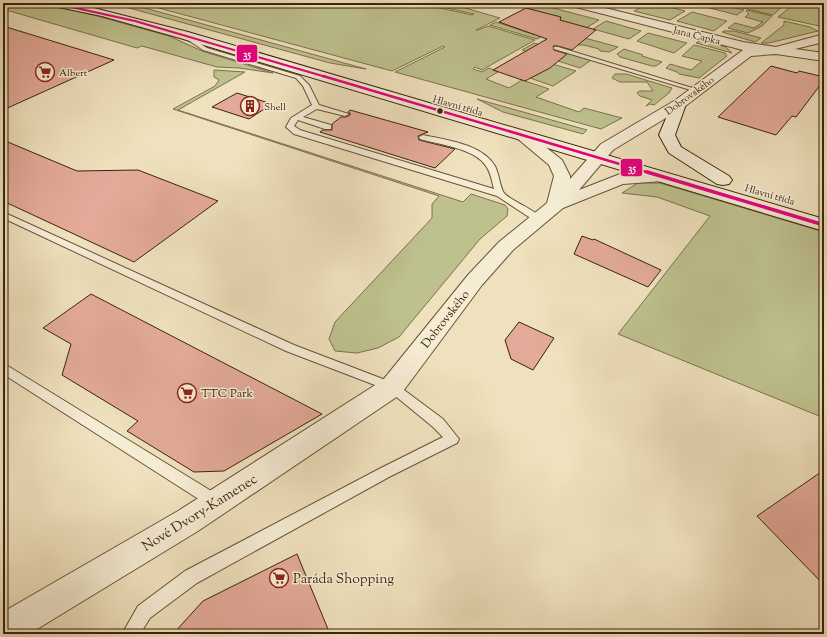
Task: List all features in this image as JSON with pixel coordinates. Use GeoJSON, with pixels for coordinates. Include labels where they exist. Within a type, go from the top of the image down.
{"type":"FeatureCollection","features":[{"type":"Feature","properties":{"kind":"main road","name":"Hlavní třída"},"geometry":{"type":"LineString","coordinates":[[53,3],[75,6],[118,17],[523,136],[602,152],[724,180],[824,210]]}},
{"type":"Feature","properties":{"kind":"main road","name":"Hlavní třída"},"geometry":{"type":"LineString","coordinates":[[91,3],[602,152],[657,177],[824,225]]}},
{"type":"Feature","properties":{"kind":"main road","name":"Jana Čapka"},"geometry":{"type":"LineString","coordinates":[[572,3],[736,45],[824,57]]}},
{"type":"Feature","properties":{"kind":"main road","name":"Dobrovského"},"geometry":{"type":"LineString","coordinates":[[392,387],[475,280],[506,246],[555,206],[602,152],[679,104],[748,52],[778,50],[824,38]]}},
{"type":"Feature","properties":{"kind":"main road"},"geometry":{"type":"LineString","coordinates":[[679,104],[667,135],[675,150],[724,180]]}},
{"type":"Feature","properties":{"kind":"main road"},"geometry":{"type":"LineString","coordinates":[[523,136],[556,163],[562,176],[555,206]]}},
{"type":"Feature","properties":{"kind":"main road","name":"Dobrovského"},"geometry":{"type":"LineString","coordinates":[[555,206],[598,187],[620,180],[657,177]]}},
{"type":"Feature","properties":{"kind":"main road","name":"Nové Dvory-Kamenec"},"geometry":{"type":"LineString","coordinates":[[3,631],[188,521],[392,387]]}},
{"type":"Feature","properties":{"kind":"lane"},"geometry":{"type":"LineString","coordinates":[[184,36],[205,50],[298,77],[306,85],[316,106]]}},
{"type":"Feature","properties":{"kind":"lane"},"geometry":{"type":"LineString","coordinates":[[556,48],[696,90]]}},
{"type":"Feature","properties":{"kind":"lane"},"geometry":{"type":"LineString","coordinates":[[345,114],[316,106],[294,120],[290,127],[297,132],[386,156],[500,194],[538,219]]}},
{"type":"Feature","properties":{"kind":"lane"},"geometry":{"type":"LineString","coordinates":[[298,118],[328,127]]}},
{"type":"Feature","properties":{"kind":"lane"},"geometry":{"type":"LineString","coordinates":[[423,137],[469,150],[480,156],[488,162],[500,194]]}},
{"type":"Feature","properties":{"kind":"lane"},"geometry":{"type":"LineString","coordinates":[[3,215],[290,348],[392,387],[438,423],[452,439],[384,473],[191,577],[144,612],[130,634]]}},
{"type":"Feature","properties":{"kind":"lane"},"geometry":{"type":"LineString","coordinates":[[3,368],[216,502]]}},
{"type":"Feature","properties":{"kind":"green space"},"geometry":{"type":"Polygon","coordinates":[[[3,3],[37,3],[97,16],[169,36],[202,51],[273,73],[239,68],[217,67],[142,46],[137,48],[6,10],[3,11],[3,3]]]}},
{"type":"Feature","properties":{"kind":"green space"},"geometry":{"type":"Polygon","coordinates":[[[111,3],[127,3],[366,69],[330,63],[111,3]]]}},
{"type":"Feature","properties":{"kind":"green space"},"geometry":{"type":"Polygon","coordinates":[[[140,3],[417,3],[472,15],[474,14],[424,3],[448,3],[500,18],[476,30],[488,26],[535,40],[482,70],[475,67],[473,69],[482,72],[489,68],[498,72],[486,79],[509,88],[522,80],[549,89],[536,97],[579,112],[584,108],[622,118],[601,129],[395,72],[445,47],[443,46],[392,71],[140,3]]]}},
{"type":"Feature","properties":{"kind":"green space"},"geometry":{"type":"Polygon","coordinates":[[[649,3],[655,3],[685,11],[670,20],[634,11],[649,3]]]}},
{"type":"Feature","properties":{"kind":"green space"},"geometry":{"type":"Polygon","coordinates":[[[705,3],[717,3],[744,10],[737,15],[702,6],[705,3]]]}},
{"type":"Feature","properties":{"kind":"green space"},"geometry":{"type":"Polygon","coordinates":[[[722,3],[786,3],[773,15],[722,3]]]}},
{"type":"Feature","properties":{"kind":"green space"},"geometry":{"type":"Polygon","coordinates":[[[795,3],[824,3],[824,27],[778,17],[795,3]]]}},
{"type":"Feature","properties":{"kind":"green space"},"geometry":{"type":"Polygon","coordinates":[[[538,4],[599,20],[586,28],[511,17],[538,4]]]}},
{"type":"Feature","properties":{"kind":"green space"},"geometry":{"type":"Polygon","coordinates":[[[746,11],[772,16],[762,26],[748,33],[728,28],[735,23],[754,28],[763,22],[745,17],[749,14],[746,11]]]}},
{"type":"Feature","properties":{"kind":"green space"},"geometry":{"type":"Polygon","coordinates":[[[692,12],[727,21],[714,31],[677,21],[692,12]]]}},
{"type":"Feature","properties":{"kind":"green space"},"geometry":{"type":"Polygon","coordinates":[[[606,21],[641,31],[629,39],[593,29],[606,21]]]}},
{"type":"Feature","properties":{"kind":"green space"},"geometry":{"type":"Polygon","coordinates":[[[784,21],[810,27],[818,31],[769,43],[761,43],[784,25],[784,21]]]}},
{"type":"Feature","properties":{"kind":"green space"},"geometry":{"type":"Polygon","coordinates":[[[496,22],[535,35],[544,30],[550,32],[537,39],[490,25],[496,22]]]}},
{"type":"Feature","properties":{"kind":"green space"},"geometry":{"type":"Polygon","coordinates":[[[734,31],[761,38],[755,42],[722,32],[734,31]]]}},
{"type":"Feature","properties":{"kind":"green space"},"geometry":{"type":"Polygon","coordinates":[[[648,33],[687,43],[674,53],[637,41],[648,33]]]}},
{"type":"Feature","properties":{"kind":"green space"},"geometry":{"type":"Polygon","coordinates":[[[581,37],[618,47],[609,52],[600,51],[599,49],[578,45],[581,37]]]}},
{"type":"Feature","properties":{"kind":"green space"},"geometry":{"type":"Polygon","coordinates":[[[701,40],[726,47],[732,53],[696,43],[701,40]]]}},
{"type":"Feature","properties":{"kind":"green space"},"geometry":{"type":"Polygon","coordinates":[[[534,43],[591,60],[580,68],[558,61],[564,53],[542,46],[531,53],[522,50],[534,43]]]}},
{"type":"Feature","properties":{"kind":"green space"},"geometry":{"type":"Polygon","coordinates":[[[694,45],[725,53],[727,56],[699,78],[679,74],[666,68],[670,64],[691,70],[702,61],[682,56],[694,45]]]}},
{"type":"Feature","properties":{"kind":"green space"},"geometry":{"type":"Polygon","coordinates":[[[624,49],[662,62],[656,66],[652,66],[620,57],[617,54],[624,49]]]}},
{"type":"Feature","properties":{"kind":"green space"},"geometry":{"type":"Polygon","coordinates":[[[549,63],[576,71],[553,86],[527,77],[549,63]]]}},
{"type":"Feature","properties":{"kind":"green space"},"geometry":{"type":"Polygon","coordinates":[[[214,70],[245,72],[178,110],[463,202],[471,194],[505,205],[508,209],[507,216],[480,239],[399,337],[378,348],[357,353],[335,351],[329,339],[335,322],[432,218],[432,204],[439,196],[173,109],[215,86],[219,80],[214,77],[214,70]]]}},
{"type":"Feature","properties":{"kind":"green space"},"geometry":{"type":"Polygon","coordinates":[[[615,74],[626,74],[672,88],[669,93],[654,105],[650,104],[646,106],[652,100],[640,96],[637,93],[639,91],[653,91],[647,82],[620,82],[612,78],[615,74]]]}},
{"type":"Feature","properties":{"kind":"green space"},"geometry":{"type":"Polygon","coordinates":[[[477,99],[587,130],[583,134],[503,112],[477,99]]]}},
{"type":"Feature","properties":{"kind":"green space"},"geometry":{"type":"Polygon","coordinates":[[[638,183],[660,183],[824,232],[824,418],[618,334],[710,216],[657,197],[622,193],[638,183]]]}},
{"type":"Feature","properties":{"kind":"building"},"geometry":{"type":"Polygon","coordinates":[[[526,8],[561,17],[560,20],[596,30],[572,50],[553,46],[554,50],[567,54],[550,68],[525,81],[493,70],[547,39],[499,22],[526,8]]]}},
{"type":"Feature","properties":{"kind":"building"},"geometry":{"type":"Polygon","coordinates":[[[3,26],[114,60],[3,110],[3,26]]]}},
{"type":"Feature","properties":{"kind":"building"},"geometry":{"type":"Polygon","coordinates":[[[771,66],[797,73],[799,71],[824,77],[824,80],[796,117],[792,116],[776,135],[718,117],[771,66]]]}},
{"type":"Feature","properties":{"kind":"building","name":"Shell"},"geometry":{"type":"Polygon","coordinates":[[[237,93],[272,104],[249,119],[212,107],[237,93]]]}},
{"type":"Feature","properties":{"kind":"building"},"geometry":{"type":"Polygon","coordinates":[[[350,110],[428,132],[418,136],[419,140],[455,149],[435,168],[320,132],[323,130],[332,130],[332,124],[341,117],[350,115],[348,112],[350,110]]]}},
{"type":"Feature","properties":{"kind":"building"},"geometry":{"type":"Polygon","coordinates":[[[3,140],[77,171],[138,170],[218,201],[134,262],[3,201],[3,140]]]}},
{"type":"Feature","properties":{"kind":"building"},"geometry":{"type":"Polygon","coordinates":[[[582,236],[593,240],[594,239],[661,270],[648,287],[574,254],[582,236]]]}},
{"type":"Feature","properties":{"kind":"building","name":"TTC Park"},"geometry":{"type":"Polygon","coordinates":[[[91,294],[322,414],[224,471],[194,472],[127,431],[138,421],[62,375],[71,344],[43,328],[91,294]]]}},
{"type":"Feature","properties":{"kind":"building"},"geometry":{"type":"Polygon","coordinates":[[[519,322],[554,338],[533,370],[511,359],[505,340],[519,322]]]}},
{"type":"Feature","properties":{"kind":"building"},"geometry":{"type":"Polygon","coordinates":[[[824,470],[824,585],[757,516],[824,470]]]}},
{"type":"Feature","properties":{"kind":"building","name":"Paráda Shopping"},"geometry":{"type":"Polygon","coordinates":[[[297,554],[330,634],[173,634],[203,601],[297,554]]]}},
{"type":"Feature","properties":{"kind":"transit line","name":"35"},"geometry":{"type":"LineString","coordinates":[[53,3],[135,21],[184,35],[824,225]]}},
{"type":"Feature","properties":{"kind":"place","name":"Albert"},"geometry":{"type":"Point","coordinates":[45,72]}},
{"type":"Feature","properties":{"kind":"place","name":"Shell"},"geometry":{"type":"Point","coordinates":[250,106]}},
{"type":"Feature","properties":{"kind":"place","name":"TTC Park"},"geometry":{"type":"Point","coordinates":[187,393]}},
{"type":"Feature","properties":{"kind":"place","name":"Paráda Shopping"},"geometry":{"type":"Point","coordinates":[279,578]}}]}
